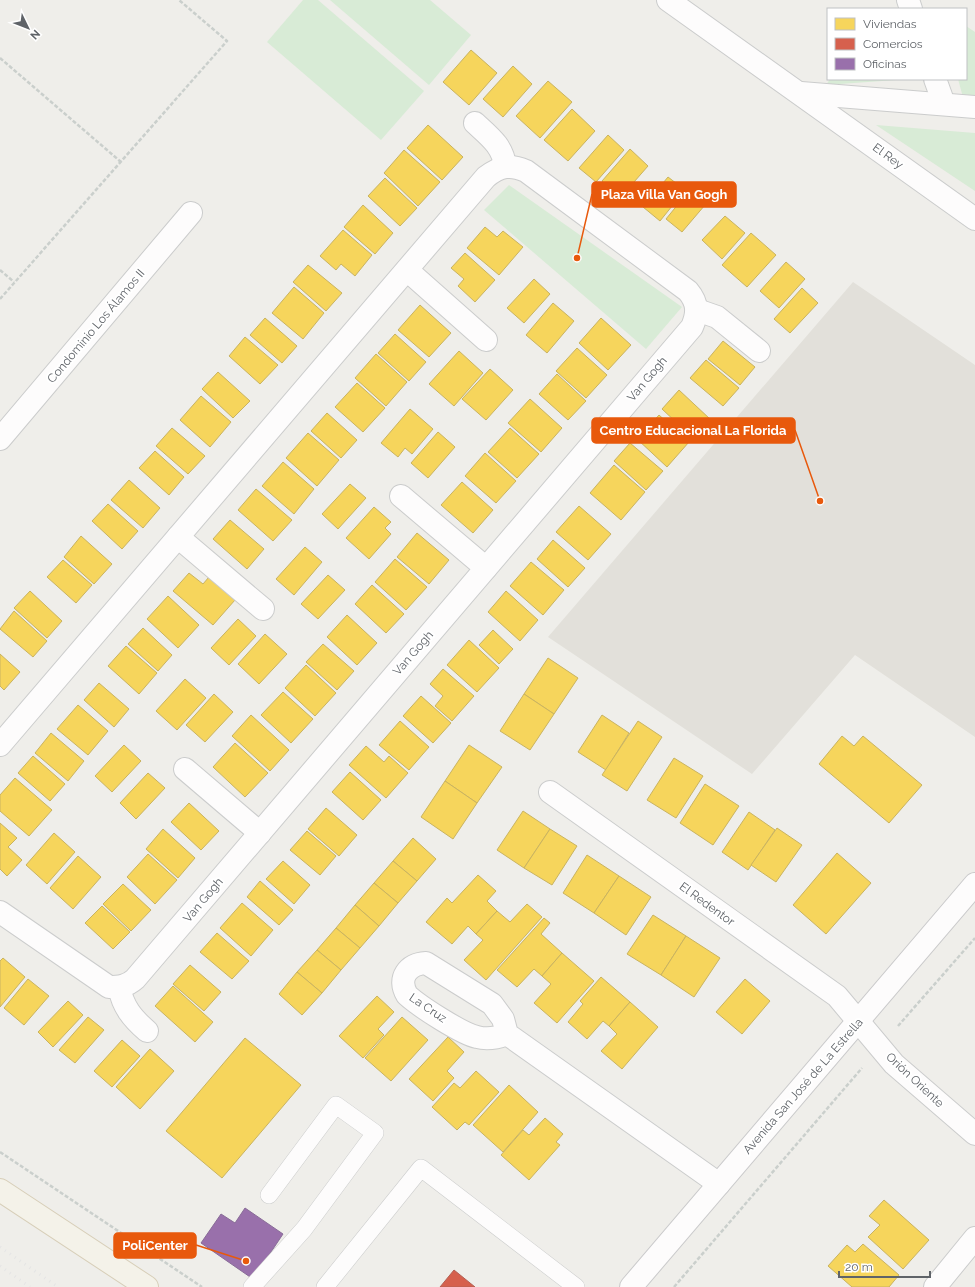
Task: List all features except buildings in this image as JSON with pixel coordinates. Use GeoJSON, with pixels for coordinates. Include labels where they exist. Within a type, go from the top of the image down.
{"type":"FeatureCollection","features":[{"type":"Feature","properties":{"kind":"main road"},"geometry":{"type":"LineString","coordinates":[[0,1190],[147,1287]]}},
{"type":"Feature","properties":{"kind":"street","name":"El Rey"},"geometry":{"type":"LineString","coordinates":[[668,0],[975,219]]}},
{"type":"Feature","properties":{"kind":"street"},"geometry":{"type":"LineString","coordinates":[[935,80],[944,104]]}},
{"type":"Feature","properties":{"kind":"street"},"geometry":{"type":"LineString","coordinates":[[800,93],[975,107]]}},
{"type":"Feature","properties":{"kind":"street"},"geometry":{"type":"LineString","coordinates":[[475,123],[497,143],[504,158],[505,166]]}},
{"type":"Feature","properties":{"kind":"street"},"geometry":{"type":"LineString","coordinates":[[0,745],[486,177],[495,170],[505,166],[516,167],[526,171],[688,291],[694,299],[697,310],[717,317],[759,351]]}},
{"type":"Feature","properties":{"kind":"street","name":"Condominio Los Álamos II"},"geometry":{"type":"LineString","coordinates":[[0,439],[192,213]]}},
{"type":"Feature","properties":{"kind":"street"},"geometry":{"type":"LineString","coordinates":[[407,270],[486,340]]}},
{"type":"Feature","properties":{"kind":"street","name":"Van Gogh"},"geometry":{"type":"LineString","coordinates":[[119,987],[128,985],[135,979],[260,833],[692,327],[697,310]]}},
{"type":"Feature","properties":{"kind":"street"},"geometry":{"type":"LineString","coordinates":[[401,496],[486,568]]}},
{"type":"Feature","properties":{"kind":"street"},"geometry":{"type":"LineString","coordinates":[[178,537],[263,610]]}},
{"type":"Feature","properties":{"kind":"street"},"geometry":{"type":"LineString","coordinates":[[185,769],[260,833]]}},
{"type":"Feature","properties":{"kind":"street","name":"El Redentor"},"geometry":{"type":"LineString","coordinates":[[550,792],[837,996],[858,1021]]}},
{"type":"Feature","properties":{"kind":"street","name":"Avenida San José de La Estrella"},"geometry":{"type":"LineString","coordinates":[[631,1287],[975,884]]}},
{"type":"Feature","properties":{"kind":"street"},"geometry":{"type":"LineString","coordinates":[[1,914],[100,982],[109,987],[119,987],[123,1005],[147,1031]]}},
{"type":"Feature","properties":{"kind":"street","name":"Orión Oriente"},"geometry":{"type":"LineString","coordinates":[[858,1021],[894,1064],[975,1134]]}},
{"type":"Feature","properties":{"kind":"street"},"geometry":{"type":"LineString","coordinates":[[507,1034],[719,1184]]}},
{"type":"Feature","properties":{"kind":"street"},"geometry":{"type":"LineString","coordinates":[[935,1287],[975,1238]]}},
{"type":"Feature","properties":{"kind":"lane"},"geometry":{"type":"LineString","coordinates":[[252,1287],[304,1229],[375,1133],[336,1105],[268,1195]]}},
{"type":"Feature","properties":{"kind":"lane"},"geometry":{"type":"LineString","coordinates":[[325,1287],[421,1168],[576,1287]]}},
{"type":"Feature","properties":{"kind":"path"},"geometry":{"type":"LineString","coordinates":[[0,299],[227,42],[179,0]]}},
{"type":"Feature","properties":{"kind":"path"},"geometry":{"type":"LineString","coordinates":[[0,58],[121,162]]}},
{"type":"Feature","properties":{"kind":"path"},"geometry":{"type":"LineString","coordinates":[[0,270],[14,282]]}},
{"type":"Feature","properties":{"kind":"path"},"geometry":{"type":"LineString","coordinates":[[674,1287],[975,938]]}},
{"type":"Feature","properties":{"kind":"path"},"geometry":{"type":"LineString","coordinates":[[0,1152],[202,1287]]}},
{"type":"Feature","properties":{"kind":"shaded area"},"geometry":{"type":"Polygon","coordinates":[[[853,282],[975,365],[975,737],[855,655],[752,774],[548,637],[853,282]]]}},
{"type":"Feature","properties":{"kind":"green space"},"geometry":{"type":"Polygon","coordinates":[[[303,0],[318,0],[424,91],[381,140],[267,42],[303,0]]]}},
{"type":"Feature","properties":{"kind":"green space"},"geometry":{"type":"Polygon","coordinates":[[[330,0],[430,0],[471,35],[429,85],[330,0]]]}},
{"type":"Feature","properties":{"kind":"green space"},"geometry":{"type":"Polygon","coordinates":[[[967,27],[975,32],[975,101],[964,101],[958,80],[967,80],[967,27]]]}},
{"type":"Feature","properties":{"kind":"green space"},"geometry":{"type":"Polygon","coordinates":[[[829,80],[896,80],[826,85],[829,80]]]}},
{"type":"Feature","properties":{"kind":"green space"},"geometry":{"type":"Polygon","coordinates":[[[876,125],[975,133],[975,191],[876,125]]]}},
{"type":"Feature","properties":{"kind":"green space"},"geometry":{"type":"Polygon","coordinates":[[[509,185],[682,307],[646,349],[484,210],[509,185]]]}},
{"type":"Feature","properties":{"kind":"railway"},"geometry":{"type":"LineString","coordinates":[[0,1247],[58,1287]]}},
{"type":"Feature","properties":{"kind":"railway"},"geometry":{"type":"LineString","coordinates":[[0,1266],[30,1287]]}},
{"type":"Feature","properties":{"kind":"place","name":"Plaza Villa Van Gogh"},"geometry":{"type":"Point","coordinates":[577,258]}},
{"type":"Feature","properties":{"kind":"place","name":"Centro Educacional La Florida"},"geometry":{"type":"Point","coordinates":[820,501]}},
{"type":"Feature","properties":{"kind":"place","name":"PoliCenter"},"geometry":{"type":"Point","coordinates":[246,1261]}}]}
